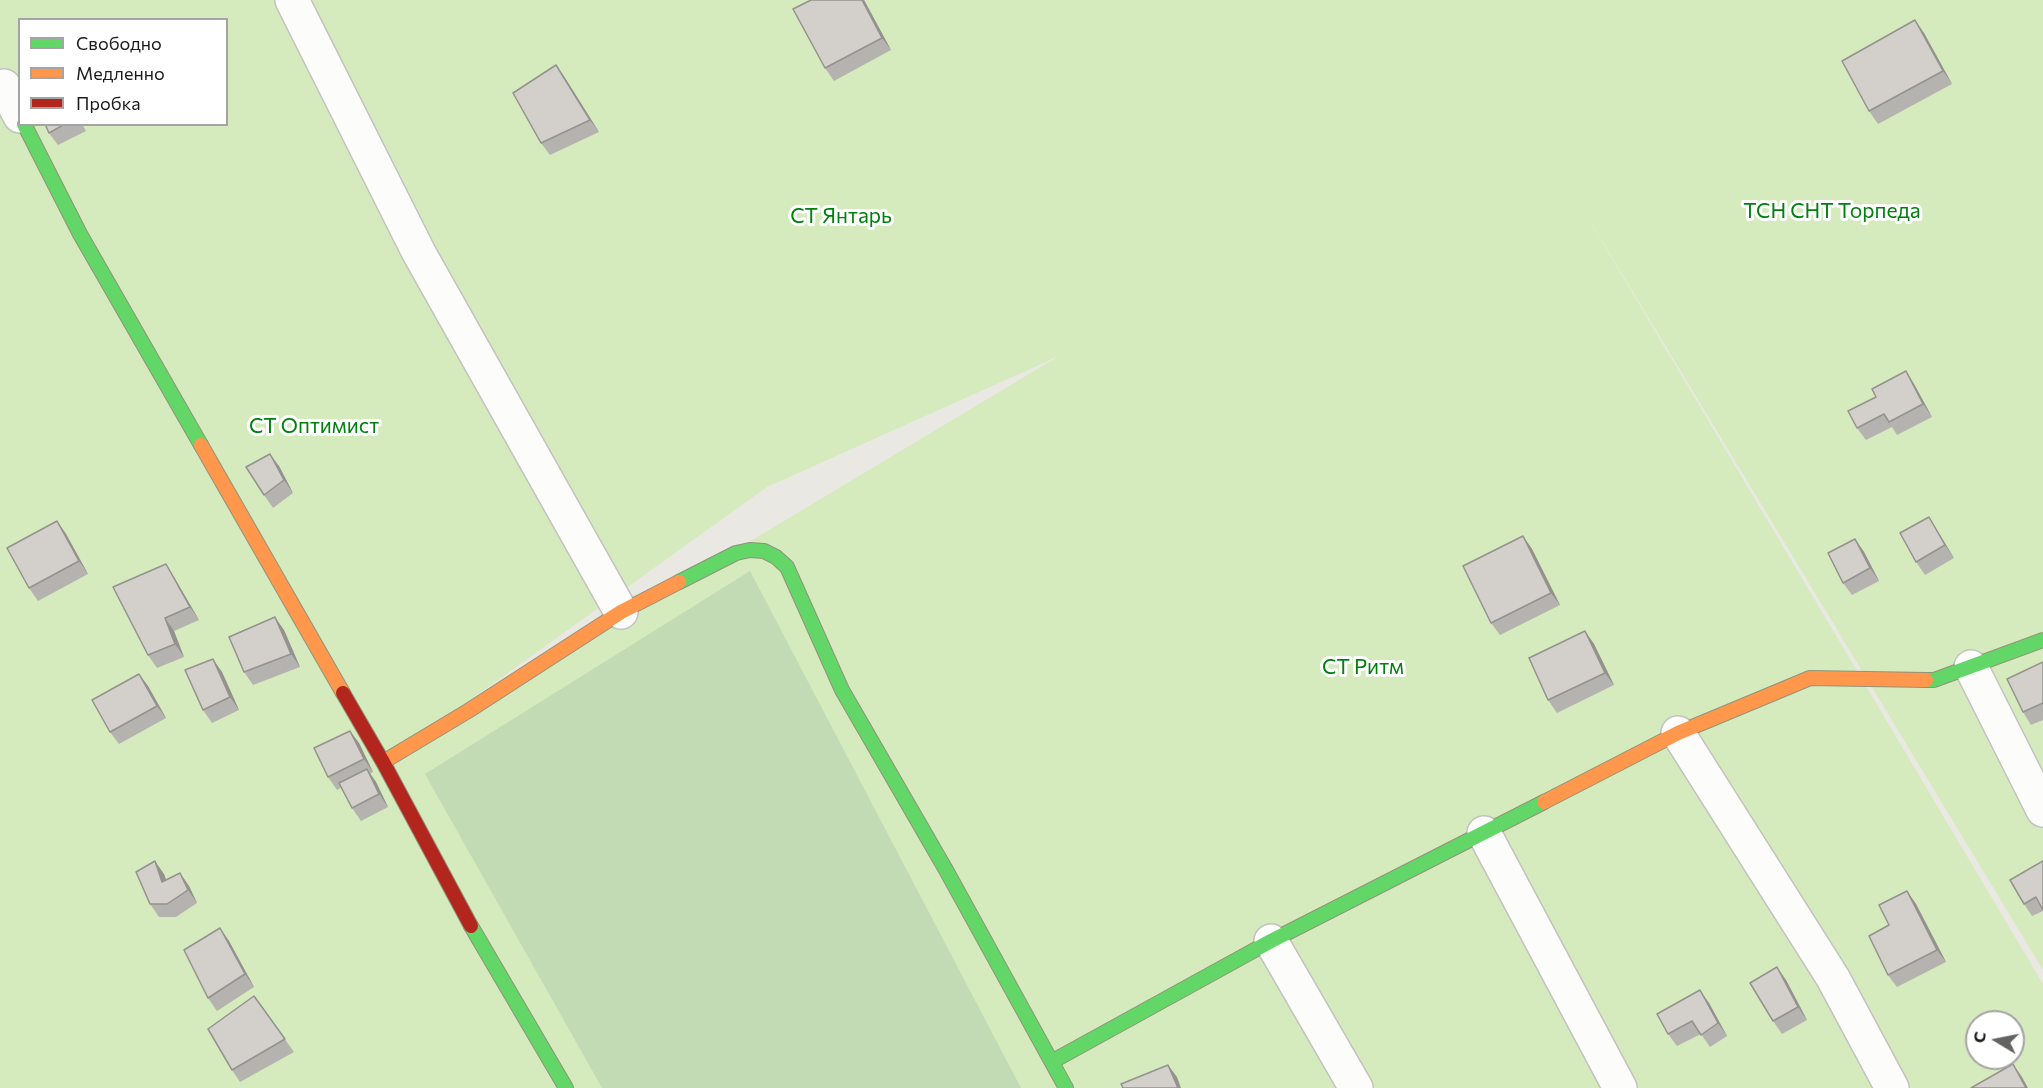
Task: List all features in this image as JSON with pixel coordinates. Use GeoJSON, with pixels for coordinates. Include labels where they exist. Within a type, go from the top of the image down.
{"type":"FeatureCollection","features":[{"type":"Feature","properties":{"kind":"street"},"geometry":{"type":"LineString","coordinates":[[292,0],[419,253],[621,612]]}},
{"type":"Feature","properties":{"kind":"street"},"geometry":{"type":"LineString","coordinates":[[4,86],[18,112]]}},
{"type":"Feature","properties":{"kind":"street"},"geometry":{"type":"LineString","coordinates":[[25,126],[80,234],[383,762],[483,948],[566,1088]]}},
{"type":"Feature","properties":{"kind":"street"},"geometry":{"type":"LineString","coordinates":[[383,762],[468,711],[621,612],[736,553],[750,550],[764,551],[776,557],[787,567],[842,690],[946,870],[1066,1088]]}},
{"type":"Feature","properties":{"kind":"street"},"geometry":{"type":"LineString","coordinates":[[1053,1061],[1271,941],[1678,733],[1810,678],[1934,680],[2043,640]]}},
{"type":"Feature","properties":{"kind":"street"},"geometry":{"type":"LineString","coordinates":[[1971,667],[2043,810]]}},
{"type":"Feature","properties":{"kind":"street"},"geometry":{"type":"LineString","coordinates":[[1678,733],[1833,978],[1892,1088]]}},
{"type":"Feature","properties":{"kind":"street"},"geometry":{"type":"LineString","coordinates":[[1484,833],[1620,1088]]}},
{"type":"Feature","properties":{"kind":"street"},"geometry":{"type":"LineString","coordinates":[[1271,941],[1356,1088]]}},
{"type":"Feature","properties":{"kind":"green space"},"geometry":{"type":"Polygon","coordinates":[[[0,0],[2043,0],[2043,970],[1576,198],[2043,984],[2043,1088],[0,1088],[0,0]],[[1059,356],[767,487],[392,756],[1059,356]]]}},
{"type":"Feature","properties":{"kind":"green space"},"geometry":{"type":"Polygon","coordinates":[[[750,571],[1021,1088],[602,1088],[425,774],[750,571]]]}},
{"type":"Feature","properties":{"kind":"building"},"geometry":{"type":"Polygon","coordinates":[[[811,0],[862,0],[882,38],[825,68],[793,9],[811,0]]]}},
{"type":"Feature","properties":{"kind":"building"},"geometry":{"type":"Polygon","coordinates":[[[1915,20],[1943,71],[1869,111],[1842,61],[1915,20]]]}},
{"type":"Feature","properties":{"kind":"building"},"geometry":{"type":"Polygon","coordinates":[[[556,65],[590,120],[541,143],[513,93],[556,65]]]}},
{"type":"Feature","properties":{"kind":"building"},"geometry":{"type":"Polygon","coordinates":[[[46,126],[61,126],[49,133],[46,126]]]}},
{"type":"Feature","properties":{"kind":"building"},"geometry":{"type":"Polygon","coordinates":[[[1906,371],[1923,404],[1889,422],[1884,414],[1857,428],[1848,411],[1876,397],[1872,389],[1906,371]]]}},
{"type":"Feature","properties":{"kind":"building"},"geometry":{"type":"Polygon","coordinates":[[[270,454],[284,480],[264,495],[246,467],[270,454]]]}},
{"type":"Feature","properties":{"kind":"building"},"geometry":{"type":"Polygon","coordinates":[[[1929,517],[1945,545],[1916,562],[1900,533],[1929,517]]]}},
{"type":"Feature","properties":{"kind":"building"},"geometry":{"type":"Polygon","coordinates":[[[57,521],[79,561],[29,588],[7,548],[57,521]]]}},
{"type":"Feature","properties":{"kind":"building"},"geometry":{"type":"Polygon","coordinates":[[[1523,536],[1551,593],[1491,623],[1463,566],[1523,536]]]}},
{"type":"Feature","properties":{"kind":"building"},"geometry":{"type":"Polygon","coordinates":[[[1855,539],[1870,568],[1843,583],[1828,553],[1855,539]]]}},
{"type":"Feature","properties":{"kind":"building"},"geometry":{"type":"Polygon","coordinates":[[[166,564],[190,607],[165,618],[175,644],[148,655],[113,587],[166,564]]]}},
{"type":"Feature","properties":{"kind":"building"},"geometry":{"type":"Polygon","coordinates":[[[275,617],[291,654],[244,672],[229,637],[275,617]]]}},
{"type":"Feature","properties":{"kind":"building"},"geometry":{"type":"Polygon","coordinates":[[[1585,631],[1605,673],[1548,700],[1529,658],[1585,631]]]}},
{"type":"Feature","properties":{"kind":"building"},"geometry":{"type":"Polygon","coordinates":[[[213,659],[230,697],[203,710],[185,670],[213,659]]]}},
{"type":"Feature","properties":{"kind":"building"},"geometry":{"type":"Polygon","coordinates":[[[2043,662],[2043,703],[2023,712],[2007,679],[2043,662]]]}},
{"type":"Feature","properties":{"kind":"building"},"geometry":{"type":"Polygon","coordinates":[[[139,674],[157,706],[110,732],[92,700],[139,674]]]}},
{"type":"Feature","properties":{"kind":"building"},"geometry":{"type":"Polygon","coordinates":[[[350,731],[364,759],[328,777],[314,748],[350,731]]]}},
{"type":"Feature","properties":{"kind":"building"},"geometry":{"type":"Polygon","coordinates":[[[367,769],[379,794],[352,808],[339,783],[367,769]]]}},
{"type":"Feature","properties":{"kind":"building"},"geometry":{"type":"Polygon","coordinates":[[[155,861],[162,882],[180,873],[188,890],[167,904],[150,904],[136,872],[155,861]]]}},
{"type":"Feature","properties":{"kind":"building"},"geometry":{"type":"Polygon","coordinates":[[[2043,861],[2043,910],[2036,897],[2024,904],[2010,880],[2043,861]]]}},
{"type":"Feature","properties":{"kind":"building"},"geometry":{"type":"Polygon","coordinates":[[[1907,891],[1937,950],[1888,975],[1869,936],[1889,925],[1879,905],[1907,891]]]}},
{"type":"Feature","properties":{"kind":"building"},"geometry":{"type":"Polygon","coordinates":[[[220,928],[245,974],[208,998],[184,950],[220,928]]]}},
{"type":"Feature","properties":{"kind":"building"},"geometry":{"type":"Polygon","coordinates":[[[1777,967],[1798,1007],[1773,1021],[1750,983],[1777,967]]]}},
{"type":"Feature","properties":{"kind":"building"},"geometry":{"type":"Polygon","coordinates":[[[1700,990],[1718,1023],[1701,1035],[1692,1021],[1668,1034],[1657,1014],[1700,990]]]}},
{"type":"Feature","properties":{"kind":"building"},"geometry":{"type":"Polygon","coordinates":[[[254,996],[285,1039],[232,1070],[208,1029],[254,996]]]}},
{"type":"Feature","properties":{"kind":"building"},"geometry":{"type":"Polygon","coordinates":[[[1168,1065],[1178,1088],[1123,1088],[1121,1084],[1168,1065]]]}},
{"type":"Feature","properties":{"kind":"building"},"geometry":{"type":"Polygon","coordinates":[[[2002,1070],[2016,1070],[2026,1088],[1971,1088],[2002,1070]]]}},
{"type":"Feature","properties":{"kind":"traffic: fast"},"geometry":{"type":"LineString","coordinates":[[25,126],[80,234],[201,445]]}},
{"type":"Feature","properties":{"kind":"traffic: fast"},"geometry":{"type":"LineString","coordinates":[[679,582],[736,553],[750,550],[764,551],[776,557],[787,567],[842,690],[946,870],[1066,1088]]}},
{"type":"Feature","properties":{"kind":"traffic: fast"},"geometry":{"type":"LineString","coordinates":[[1926,680],[1934,680],[2043,640]]}},
{"type":"Feature","properties":{"kind":"traffic: fast"},"geometry":{"type":"LineString","coordinates":[[1053,1061],[1271,941],[1544,802]]}},
{"type":"Feature","properties":{"kind":"traffic: fast"},"geometry":{"type":"LineString","coordinates":[[471,926],[566,1088]]}},
{"type":"Feature","properties":{"kind":"traffic: slow"},"geometry":{"type":"LineString","coordinates":[[201,445],[343,693]]}},
{"type":"Feature","properties":{"kind":"traffic: slow"},"geometry":{"type":"LineString","coordinates":[[383,762],[468,711],[621,612],[679,582]]}},
{"type":"Feature","properties":{"kind":"traffic: slow"},"geometry":{"type":"LineString","coordinates":[[1544,802],[1678,733],[1810,678],[1926,680]]}},
{"type":"Feature","properties":{"kind":"traffic: jam"},"geometry":{"type":"LineString","coordinates":[[343,693],[383,762],[471,926]]}},
{"type":"Feature","properties":{"kind":"park label","name":"ТСН СНТ Торпеда"},"geometry":{"type":"Point","coordinates":[1832,211]}},
{"type":"Feature","properties":{"kind":"park label","name":"СТ Янтарь"},"geometry":{"type":"Point","coordinates":[841,216]}},
{"type":"Feature","properties":{"kind":"park label","name":"СТ Оптимист"},"geometry":{"type":"Point","coordinates":[314,426]}},
{"type":"Feature","properties":{"kind":"park label","name":"СТ Ритм"},"geometry":{"type":"Point","coordinates":[1363,667]}}]}
